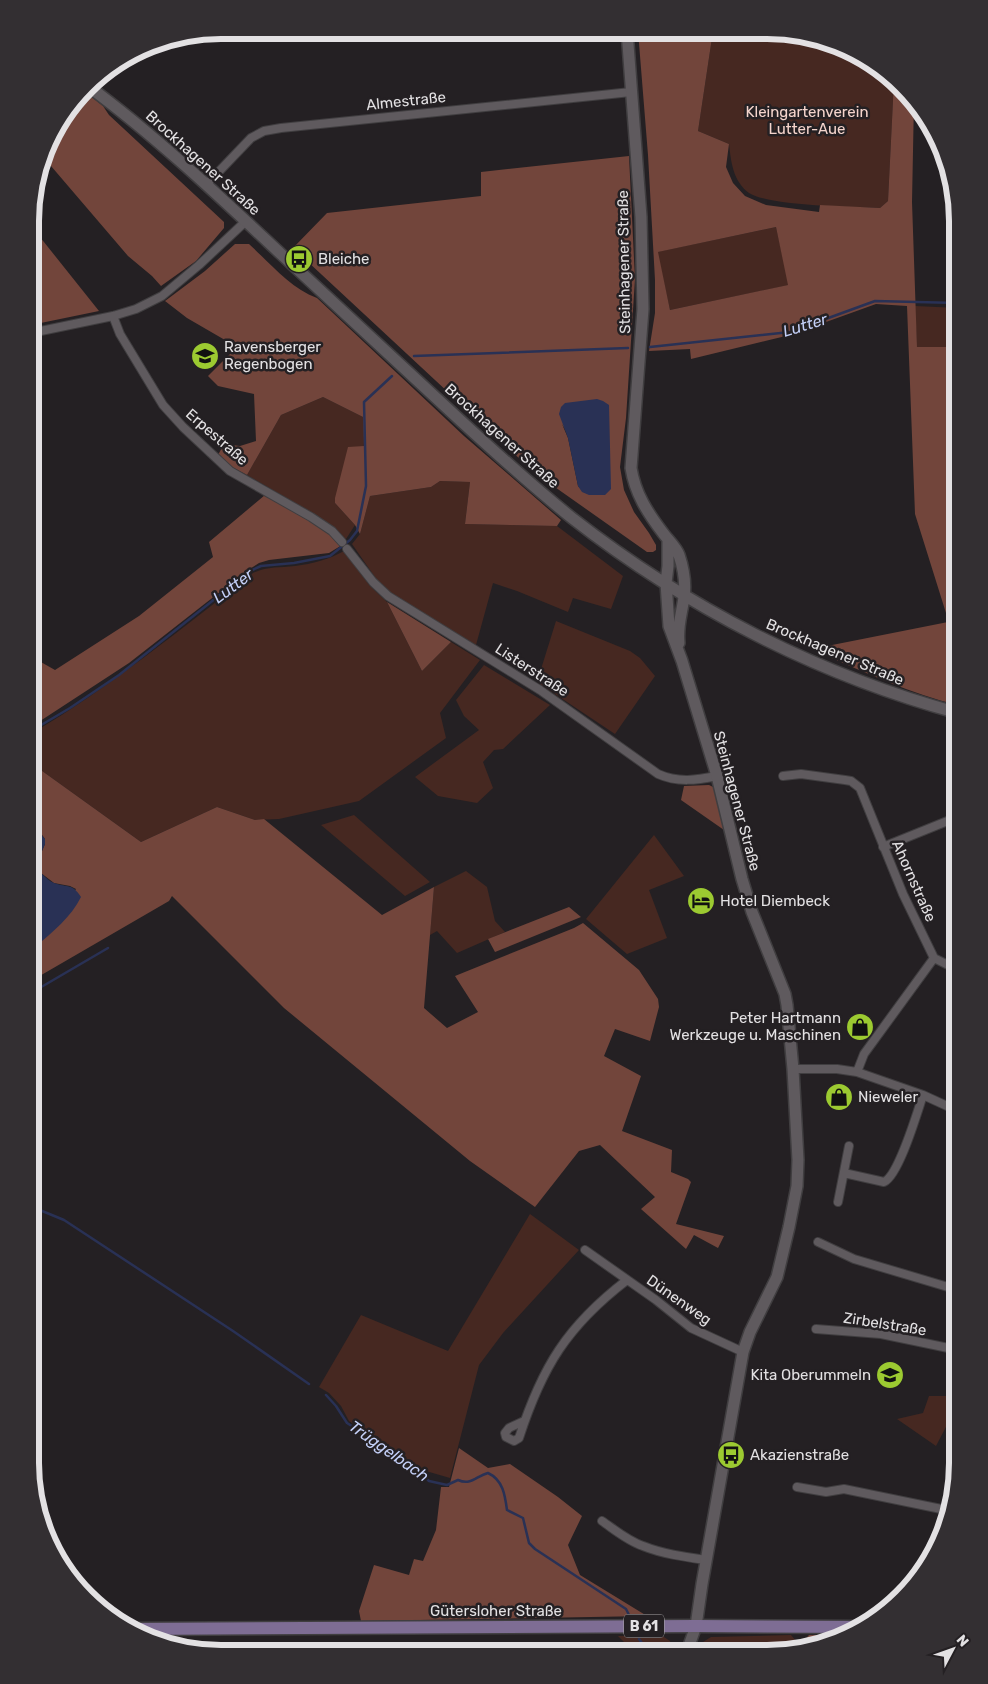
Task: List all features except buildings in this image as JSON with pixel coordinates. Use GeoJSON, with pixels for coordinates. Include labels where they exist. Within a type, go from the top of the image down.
{"type":"FeatureCollection","features":[{"type":"Feature","properties":{"kind":"main road","name":"Steinhagener Straße"},"geometry":{"type":"LineString","coordinates":[[627,39],[641,216],[643,309],[631,468],[633,483],[640,499],[668,541],[676,549],[682,564],[684,595],[678,631],[682,661]]}},
{"type":"Feature","properties":{"kind":"main road","name":"Brockhagener Straße"},"geometry":{"type":"LineString","coordinates":[[94,90],[131,118],[246,221],[406,371],[534,487],[609,546],[684,595],[744,629],[791,652],[882,690],[949,710]]}},
{"type":"Feature","properties":{"kind":"main road","name":"Steinhagener Straße"},"geometry":{"type":"LineString","coordinates":[[668,541],[666,584],[669,626],[682,661],[717,776],[752,912],[785,994],[789,1013],[798,1160],[795,1197],[777,1277],[750,1332],[743,1352],[696,1626],[689,1645]]}},
{"type":"Feature","properties":{"kind":"main road","name":"Gütersloher Straße"},"geometry":{"type":"LineString","coordinates":[[146,1629],[846,1627]]}},
{"type":"Feature","properties":{"kind":"street","name":"Almestraße"},"geometry":{"type":"LineString","coordinates":[[206,185],[251,138],[264,131],[631,92]]}},
{"type":"Feature","properties":{"kind":"street"},"geometry":{"type":"LineString","coordinates":[[39,331],[113,316],[136,309],[162,296],[199,265],[246,221]]}},
{"type":"Feature","properties":{"kind":"street","name":"Erpestraße"},"geometry":{"type":"LineString","coordinates":[[113,316],[120,334],[163,404],[183,427],[230,471],[311,517],[332,531],[342,542]]}},
{"type":"Feature","properties":{"kind":"street","name":"Listerstraße"},"geometry":{"type":"LineString","coordinates":[[348,549],[372,582],[388,596],[540,690],[658,774],[670,780],[681,781],[717,776]]}},
{"type":"Feature","properties":{"kind":"street","name":"Ahornstraße"},"geometry":{"type":"LineString","coordinates":[[784,776],[801,774],[851,782],[863,793],[903,894],[934,958]]}},
{"type":"Feature","properties":{"kind":"street"},"geometry":{"type":"LineString","coordinates":[[883,847],[949,820]]}},
{"type":"Feature","properties":{"kind":"street"},"geometry":{"type":"LineString","coordinates":[[858,1072],[864,1054],[934,958],[949,966]]}},
{"type":"Feature","properties":{"kind":"street"},"geometry":{"type":"LineString","coordinates":[[793,1069],[837,1069],[858,1072],[923,1095],[949,1107]]}},
{"type":"Feature","properties":{"kind":"street"},"geometry":{"type":"LineString","coordinates":[[844,1173],[884,1182],[888,1180],[892,1176],[903,1152],[923,1095]]}},
{"type":"Feature","properties":{"kind":"street"},"geometry":{"type":"LineString","coordinates":[[838,1202],[849,1146]]}},
{"type":"Feature","properties":{"kind":"street"},"geometry":{"type":"LineString","coordinates":[[818,1242],[854,1259],[949,1287]]}},
{"type":"Feature","properties":{"kind":"street","name":"Dünenweg"},"geometry":{"type":"LineString","coordinates":[[585,1250],[698,1332],[743,1352]]}},
{"type":"Feature","properties":{"kind":"street","name":"Dünenweg"},"geometry":{"type":"LineString","coordinates":[[524,1421],[544,1373],[565,1339],[600,1303],[627,1280]]}},
{"type":"Feature","properties":{"kind":"street","name":"Zirbelstraße"},"geometry":{"type":"LineString","coordinates":[[816,1329],[881,1334],[949,1349]]}},
{"type":"Feature","properties":{"kind":"street"},"geometry":{"type":"LineString","coordinates":[[797,1487],[826,1492],[844,1489],[943,1509]]}},
{"type":"Feature","properties":{"kind":"street"},"geometry":{"type":"LineString","coordinates":[[602,1521],[621,1535],[644,1547],[706,1560]]}},
{"type":"Feature","properties":{"kind":"green space","name":"Kleingartenverein Lutter-Aue"},"geometry":{"type":"Polygon","coordinates":[[[712,39],[779,39],[803,42],[826,48],[868,69],[894,90],[888,201],[880,208],[812,205],[774,201],[759,197],[749,193],[739,183],[734,171],[729,144],[698,131],[712,39]]]}},
{"type":"Feature","properties":{"kind":"green space"},"geometry":{"type":"Polygon","coordinates":[[[776,227],[789,285],[670,310],[657,252],[776,227]]]}},
{"type":"Feature","properties":{"kind":"green space"},"geometry":{"type":"Polygon","coordinates":[[[915,306],[949,308],[949,347],[917,348],[915,306]]]}},
{"type":"Feature","properties":{"kind":"green space"},"geometry":{"type":"Polygon","coordinates":[[[323,397],[363,417],[364,446],[335,503],[355,525],[346,539],[314,514],[247,475],[281,415],[323,397]]]}},
{"type":"Feature","properties":{"kind":"green space"},"geometry":{"type":"Polygon","coordinates":[[[440,481],[470,482],[465,524],[557,526],[623,576],[611,609],[573,598],[568,612],[493,583],[476,645],[389,593],[377,580],[352,544],[360,534],[370,496],[431,487],[440,481]]]}},
{"type":"Feature","properties":{"kind":"green space"},"geometry":{"type":"Polygon","coordinates":[[[344,551],[370,586],[387,602],[422,671],[451,642],[480,660],[440,713],[446,738],[359,801],[279,819],[255,820],[217,807],[141,842],[39,769],[39,729],[117,677],[253,573],[269,568],[314,562],[344,551]]]}},
{"type":"Feature","properties":{"kind":"green space"},"geometry":{"type":"Polygon","coordinates":[[[556,621],[630,651],[640,658],[655,676],[615,734],[537,682],[556,621]]]}},
{"type":"Feature","properties":{"kind":"green space"},"geometry":{"type":"Polygon","coordinates":[[[484,665],[550,705],[503,749],[494,750],[483,762],[493,788],[477,803],[438,796],[415,777],[479,730],[464,716],[456,700],[484,665]]]}},
{"type":"Feature","properties":{"kind":"green space"},"geometry":{"type":"Polygon","coordinates":[[[354,815],[430,882],[405,896],[321,825],[354,815]]]}},
{"type":"Feature","properties":{"kind":"green space"},"geometry":{"type":"Polygon","coordinates":[[[654,835],[684,876],[649,890],[667,938],[627,954],[586,919],[654,835]]]}},
{"type":"Feature","properties":{"kind":"green space"},"geometry":{"type":"Polygon","coordinates":[[[466,871],[487,887],[495,921],[505,932],[457,953],[437,931],[430,935],[434,887],[466,871]]]}},
{"type":"Feature","properties":{"kind":"green space"},"geometry":{"type":"Polygon","coordinates":[[[530,1214],[579,1250],[503,1333],[479,1365],[450,1478],[419,1469],[349,1421],[341,1406],[329,1393],[319,1387],[361,1315],[448,1351],[530,1214]]]}},
{"type":"Feature","properties":{"kind":"green space"},"geometry":{"type":"Polygon","coordinates":[[[929,1396],[949,1396],[949,1424],[936,1446],[897,1419],[923,1413],[929,1396]]]}},
{"type":"Feature","properties":{"kind":"green space"},"geometry":{"type":"Polygon","coordinates":[[[661,1635],[670,1641],[671,1645],[627,1645],[618,1636],[661,1635]]]}},
{"type":"Feature","properties":{"kind":"green space"},"geometry":{"type":"Polygon","coordinates":[[[791,1635],[796,1643],[779,1645],[702,1645],[703,1642],[711,1637],[791,1635]]]}},
{"type":"Feature","properties":{"kind":"shaded area"},"geometry":{"type":"Polygon","coordinates":[[[639,39],[712,39],[698,131],[729,144],[726,167],[733,183],[745,196],[766,205],[819,212],[820,205],[880,208],[888,201],[894,90],[912,110],[914,113],[912,202],[917,347],[949,347],[949,605],[946,613],[915,514],[907,306],[876,304],[790,335],[691,359],[690,349],[649,351],[655,313],[655,280],[639,39]],[[776,227],[658,252],[670,310],[788,285],[776,227]]]}},
{"type":"Feature","properties":{"kind":"shaded area"},"geometry":{"type":"Polygon","coordinates":[[[89,95],[103,106],[109,115],[224,222],[224,228],[196,261],[161,286],[128,256],[48,162],[69,120],[89,95]]]}},
{"type":"Feature","properties":{"kind":"shaded area"},"geometry":{"type":"Polygon","coordinates":[[[629,156],[635,279],[626,418],[620,467],[624,490],[634,512],[656,545],[656,550],[653,552],[647,552],[535,473],[293,248],[327,213],[481,196],[481,172],[629,156]],[[562,424],[568,438],[578,486],[593,495],[605,495],[562,424]]]}},
{"type":"Feature","properties":{"kind":"shaded area"},"geometry":{"type":"Polygon","coordinates":[[[39,236],[99,311],[39,323],[39,236]]]}},
{"type":"Feature","properties":{"kind":"shaded area"},"geometry":{"type":"Polygon","coordinates":[[[235,244],[249,244],[289,282],[317,298],[464,436],[561,520],[557,526],[465,524],[470,482],[440,481],[431,487],[370,496],[360,534],[355,525],[335,503],[335,498],[348,447],[364,446],[363,417],[323,397],[281,415],[247,475],[232,467],[218,455],[224,444],[240,446],[256,441],[254,394],[218,386],[208,376],[237,347],[187,318],[165,301],[205,271],[235,244]]]}},
{"type":"Feature","properties":{"kind":"shaded area"},"geometry":{"type":"Polygon","coordinates":[[[265,495],[330,533],[342,545],[329,553],[269,560],[259,563],[129,663],[39,722],[39,661],[55,670],[139,616],[213,557],[209,542],[265,495]]]}},
{"type":"Feature","properties":{"kind":"shaded area"},"geometry":{"type":"Polygon","coordinates":[[[387,602],[451,642],[422,671],[387,602]]]}},
{"type":"Feature","properties":{"kind":"shaded area"},"geometry":{"type":"Polygon","coordinates":[[[948,622],[949,702],[872,676],[823,654],[822,647],[948,622]]]}},
{"type":"Feature","properties":{"kind":"shaded area"},"geometry":{"type":"Polygon","coordinates":[[[39,769],[141,842],[217,807],[255,820],[264,819],[382,915],[434,887],[424,1008],[447,1028],[478,1012],[455,976],[583,923],[639,970],[658,999],[659,1007],[650,1041],[615,1029],[604,1056],[641,1076],[622,1131],[672,1150],[671,1172],[691,1182],[676,1224],[724,1236],[718,1248],[694,1235],[686,1249],[641,1209],[655,1197],[600,1145],[579,1151],[535,1207],[470,1161],[284,1008],[172,896],[169,901],[39,976],[39,942],[76,889],[54,883],[41,873],[39,858],[45,844],[45,839],[40,832],[39,769]]]}},
{"type":"Feature","properties":{"kind":"shaded area"},"geometry":{"type":"Polygon","coordinates":[[[709,785],[715,791],[724,830],[681,800],[684,786],[709,785]]]}},
{"type":"Feature","properties":{"kind":"shaded area"},"geometry":{"type":"Polygon","coordinates":[[[569,907],[581,917],[495,952],[488,939],[569,907]]]}},
{"type":"Feature","properties":{"kind":"shaded area"},"geometry":{"type":"Polygon","coordinates":[[[459,1448],[488,1468],[510,1464],[582,1516],[568,1545],[580,1575],[647,1616],[361,1621],[359,1611],[374,1565],[409,1575],[414,1559],[423,1561],[436,1530],[441,1487],[449,1487],[459,1448]]]}},
{"type":"Feature","properties":{"kind":"shaded area"},"geometry":{"type":"Polygon","coordinates":[[[809,1635],[828,1635],[826,1636],[803,1642],[809,1635]]]}},
{"type":"Feature","properties":{"kind":"water"},"geometry":{"type":"Polygon","coordinates":[[[597,399],[609,405],[611,489],[605,495],[589,495],[582,492],[578,486],[568,438],[559,414],[561,407],[565,403],[597,399]]]}},
{"type":"Feature","properties":{"kind":"water"},"geometry":{"type":"Polygon","coordinates":[[[39,832],[45,839],[45,844],[39,858],[39,832]]]}},
{"type":"Feature","properties":{"kind":"water"},"geometry":{"type":"Polygon","coordinates":[[[39,858],[41,873],[47,879],[72,888],[81,897],[61,924],[39,944],[39,858]]]}},
{"type":"Feature","properties":{"kind":"waterway","name":"Lutter"},"geometry":{"type":"LineString","coordinates":[[650,347],[790,332],[875,301],[949,303]]}},
{"type":"Feature","properties":{"kind":"waterway","name":"Lutter"},"geometry":{"type":"LineString","coordinates":[[414,356],[628,348]]}},
{"type":"Feature","properties":{"kind":"waterway","name":"Lutter"},"geometry":{"type":"LineString","coordinates":[[39,726],[119,675],[250,571],[261,566],[294,563],[330,556],[350,540],[357,531],[366,486],[364,402],[392,376]]}},
{"type":"Feature","properties":{"kind":"waterway"},"geometry":{"type":"LineString","coordinates":[[39,988],[108,948]]}},
{"type":"Feature","properties":{"kind":"waterway","name":"Trüggelbach"},"geometry":{"type":"LineString","coordinates":[[39,1210],[64,1220],[233,1331],[309,1384]]}},
{"type":"Feature","properties":{"kind":"waterway","name":"Trüggelbach"},"geometry":{"type":"LineString","coordinates":[[326,1395],[347,1423],[393,1453],[404,1464],[419,1472],[429,1481],[447,1485],[458,1480],[463,1482],[470,1481],[488,1473],[493,1476],[502,1488],[507,1510],[523,1518],[529,1543],[535,1549],[626,1609],[629,1615]]}},
{"type":"Feature","properties":{"kind":"waterway","name":"Trüggelbach"},"geometry":{"type":"LineString","coordinates":[[639,1639],[643,1645]]}},
{"type":"Feature","properties":{"kind":"place","name":"Bleiche"},"geometry":{"type":"Point","coordinates":[299,259]}},
{"type":"Feature","properties":{"kind":"place","name":"Ravensberger Regenbogen"},"geometry":{"type":"Point","coordinates":[205,356]}},
{"type":"Feature","properties":{"kind":"place","name":"Hotel Diembeck"},"geometry":{"type":"Point","coordinates":[701,901]}},
{"type":"Feature","properties":{"kind":"place","name":"Peter Hartmann Werkzeuge u. Maschinen"},"geometry":{"type":"Point","coordinates":[860,1027]}},
{"type":"Feature","properties":{"kind":"place","name":"Nieweler"},"geometry":{"type":"Point","coordinates":[839,1097]}},
{"type":"Feature","properties":{"kind":"place","name":"Kita Oberummeln"},"geometry":{"type":"Point","coordinates":[890,1375]}},
{"type":"Feature","properties":{"kind":"place","name":"Akazienstraße"},"geometry":{"type":"Point","coordinates":[731,1455]}}]}
